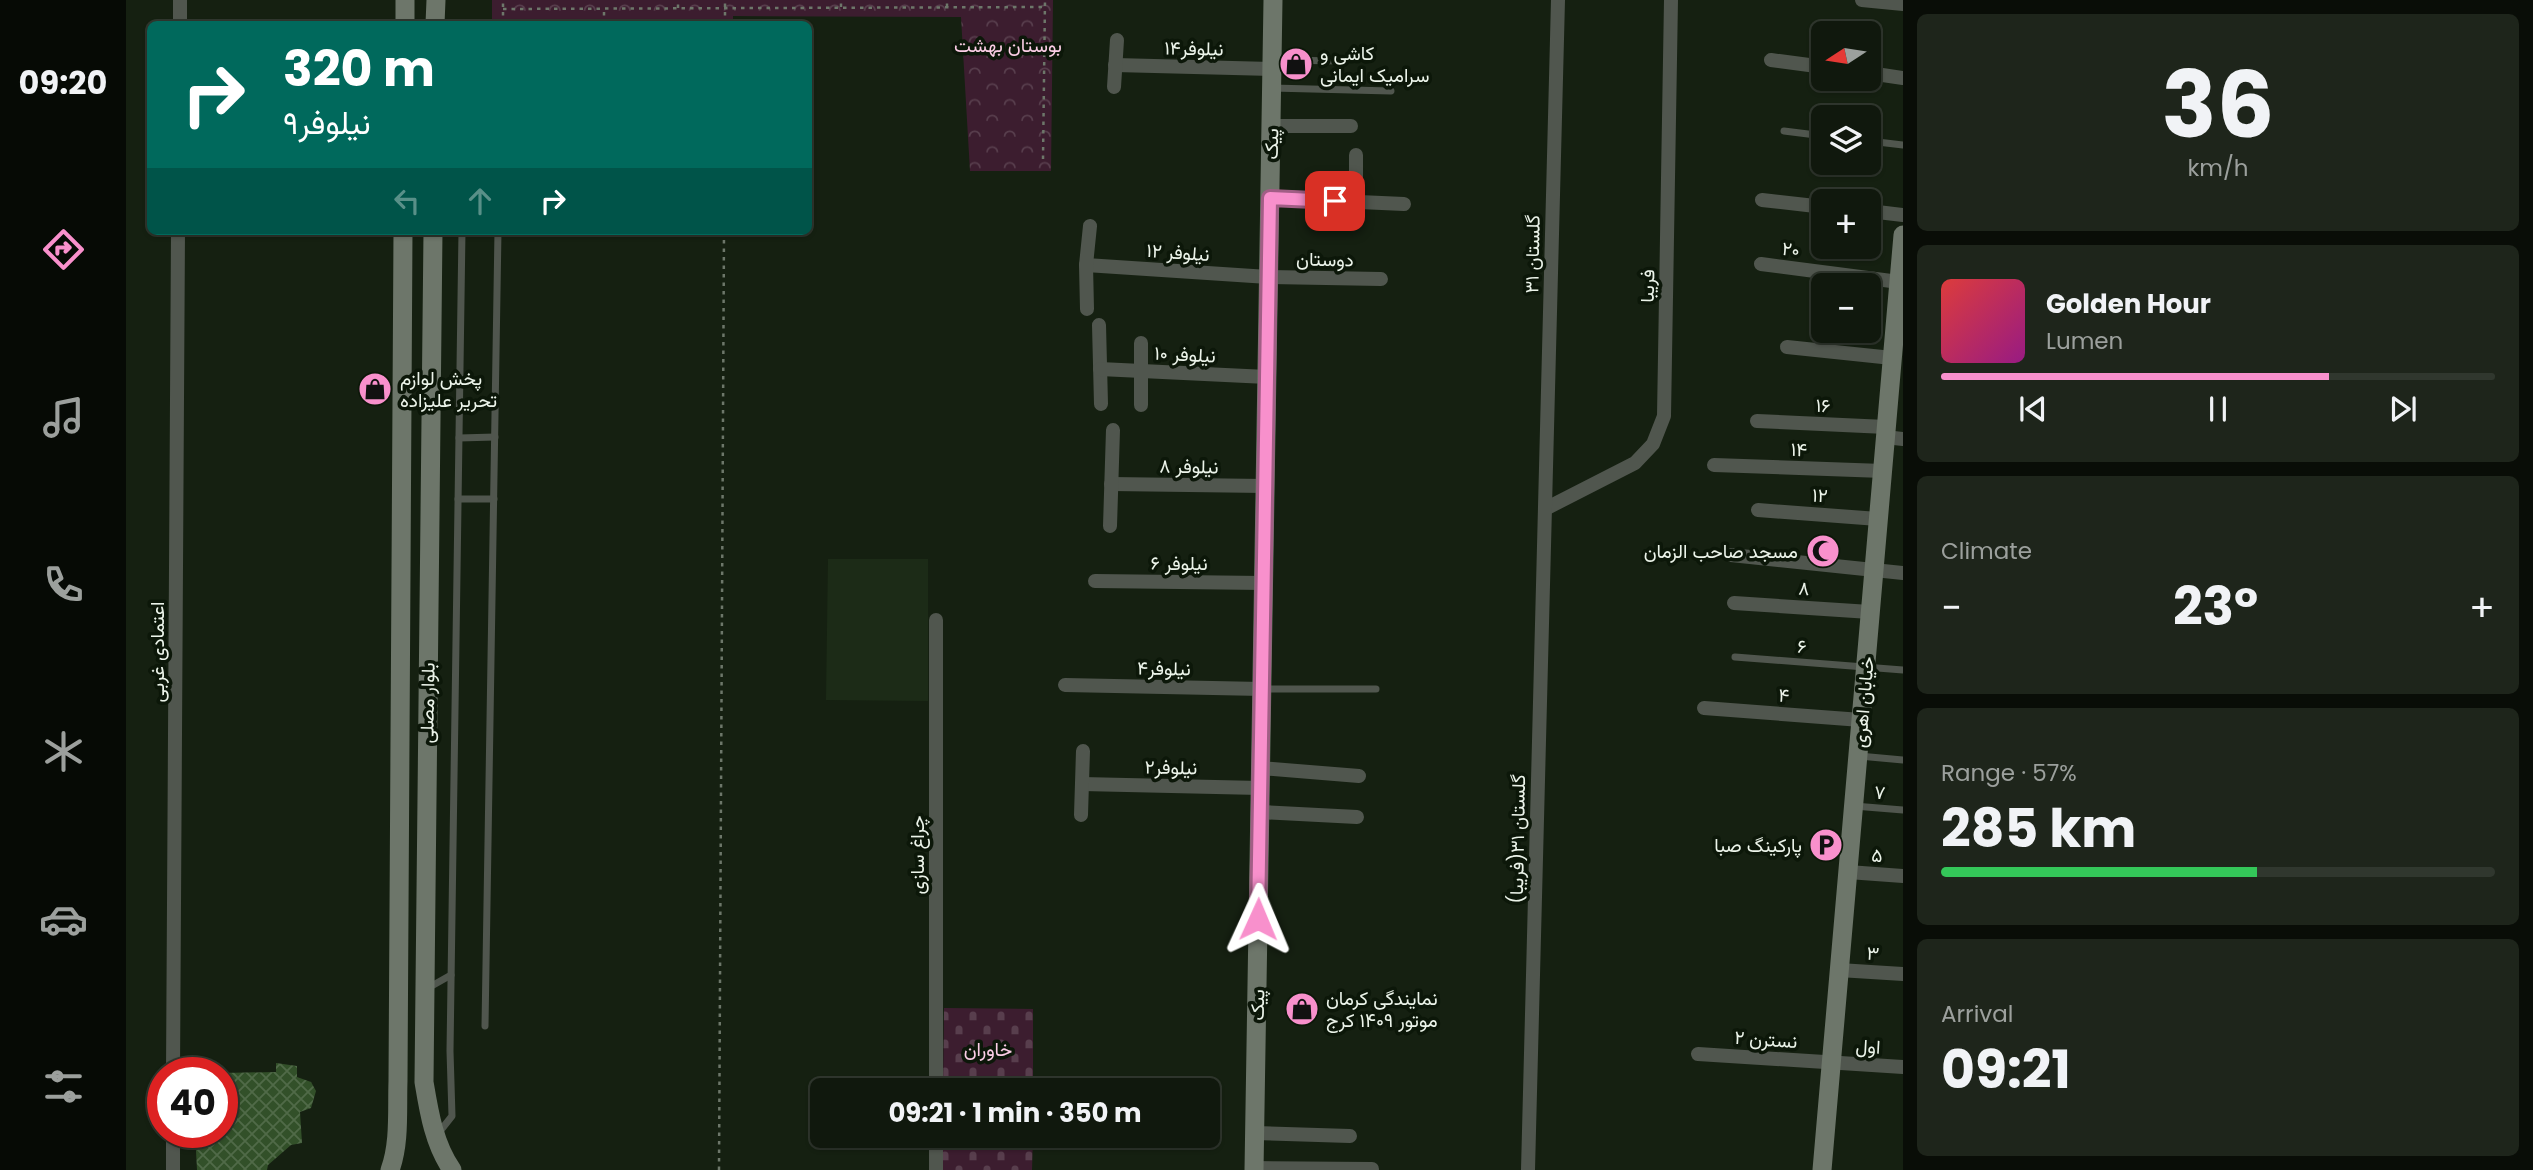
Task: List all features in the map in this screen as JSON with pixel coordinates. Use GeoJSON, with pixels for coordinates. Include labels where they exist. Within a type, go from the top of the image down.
{"type":"FeatureCollection","features":[{"type":"Feature","properties":{"kind":"street"},"geometry":{"type":"LineString","coordinates":[[180,0],[180,21]]}},
{"type":"Feature","properties":{"kind":"street"},"geometry":{"type":"LineString","coordinates":[[405,0],[405,21]]}},
{"type":"Feature","properties":{"kind":"street"},"geometry":{"type":"LineString","coordinates":[[435,21],[436,0]]}},
{"type":"Feature","properties":{"kind":"street","name":"پیک"},"geometry":{"type":"LineString","coordinates":[[1254,1169],[1273,0]]}},
{"type":"Feature","properties":{"kind":"street","name":"گلستان ۳۱"},"geometry":{"type":"LineString","coordinates":[[1545,509],[1558,0]]}},
{"type":"Feature","properties":{"kind":"street","name":"فریبا"},"geometry":{"type":"LineString","coordinates":[[1545,509],[1635,463],[1653,444],[1664,416],[1671,0]]}},
{"type":"Feature","properties":{"kind":"street"},"geometry":{"type":"LineString","coordinates":[[1862,0],[1903,4]]}},
{"type":"Feature","properties":{"kind":"street"},"geometry":{"type":"LineString","coordinates":[[1114,87],[1117,40]]}},
{"type":"Feature","properties":{"kind":"street"},"geometry":{"type":"LineString","coordinates":[[1771,60],[1811,65]]}},
{"type":"Feature","properties":{"kind":"street","name":"نیلوفر۱۴"},"geometry":{"type":"LineString","coordinates":[[1115,65],[1272,72]]}},
{"type":"Feature","properties":{"kind":"street"},"geometry":{"type":"LineString","coordinates":[[1881,75],[1903,78]]}},
{"type":"Feature","properties":{"kind":"street"},"geometry":{"type":"LineString","coordinates":[[1271,126],[1351,126]]}},
{"type":"Feature","properties":{"kind":"street"},"geometry":{"type":"LineString","coordinates":[[1356,155],[1356,202]]}},
{"type":"Feature","properties":{"kind":"street"},"geometry":{"type":"LineString","coordinates":[[1270,198],[1404,204]]}},
{"type":"Feature","properties":{"kind":"street"},"geometry":{"type":"LineString","coordinates":[[1762,200],[1811,206]]}},
{"type":"Feature","properties":{"kind":"street"},"geometry":{"type":"LineString","coordinates":[[1881,213],[1903,215]]}},
{"type":"Feature","properties":{"kind":"street"},"geometry":{"type":"LineString","coordinates":[[1087,309],[1086,265],[1090,226]]}},
{"type":"Feature","properties":{"kind":"street","name":"اعتمادی غربی"},"geometry":{"type":"LineString","coordinates":[[173,1057],[178,235]]}},
{"type":"Feature","properties":{"kind":"street","name":"بلوار مصلی"},"geometry":{"type":"LineString","coordinates":[[393,1167],[398,1081],[403,235]]}},
{"type":"Feature","properties":{"kind":"street","name":"بلوار مصلی"},"geometry":{"type":"LineString","coordinates":[[433,235],[424,1082],[429,1112],[443,1158]]}},
{"type":"Feature","properties":{"kind":"street","name":"خیابان اهری"},"geometry":{"type":"LineString","coordinates":[[1822,1170],[1878,519],[1896,395],[1892,358],[1903,235]]}},
{"type":"Feature","properties":{"kind":"street","name":"۲۰"},"geometry":{"type":"LineString","coordinates":[[1761,264],[1899,282]]}},
{"type":"Feature","properties":{"kind":"street","name":"نیلوفر ۱۲"},"geometry":{"type":"LineString","coordinates":[[1086,265],[1268,277]]}},
{"type":"Feature","properties":{"kind":"street","name":"دوستان"},"geometry":{"type":"LineString","coordinates":[[1268,277],[1381,279]]}},
{"type":"Feature","properties":{"kind":"street"},"geometry":{"type":"LineString","coordinates":[[1099,325],[1101,404]]}},
{"type":"Feature","properties":{"kind":"street"},"geometry":{"type":"LineString","coordinates":[[1141,343],[1141,405]]}},
{"type":"Feature","properties":{"kind":"street"},"geometry":{"type":"LineString","coordinates":[[1787,347],[1892,358]]}},
{"type":"Feature","properties":{"kind":"street","name":"نیلوفر ۱۰"},"geometry":{"type":"LineString","coordinates":[[1100,369],[1267,377]]}},
{"type":"Feature","properties":{"kind":"street","name":"۱۶"},"geometry":{"type":"LineString","coordinates":[[1757,421],[1892,434]]}},
{"type":"Feature","properties":{"kind":"street"},"geometry":{"type":"LineString","coordinates":[[1110,526],[1114,430]]}},
{"type":"Feature","properties":{"kind":"street","name":"۱۴"},"geometry":{"type":"LineString","coordinates":[[1714,465],[1883,471]]}},
{"type":"Feature","properties":{"kind":"street","name":"نیلوفر ۸"},"geometry":{"type":"LineString","coordinates":[[1111,484],[1265,486]]}},
{"type":"Feature","properties":{"kind":"street","name":"گلستان ۳۱(فریبا)"},"geometry":{"type":"LineString","coordinates":[[1528,1170],[1545,509]]}},
{"type":"Feature","properties":{"kind":"street","name":"۱۲"},"geometry":{"type":"LineString","coordinates":[[1758,510],[1878,519]]}},
{"type":"Feature","properties":{"kind":"street"},"geometry":{"type":"LineString","coordinates":[[1731,555],[1903,573]]}},
{"type":"Feature","properties":{"kind":"street","name":"نیلوفر ۶"},"geometry":{"type":"LineString","coordinates":[[1095,581],[1264,583]]}},
{"type":"Feature","properties":{"kind":"street","name":"۸"},"geometry":{"type":"LineString","coordinates":[[1734,603],[1870,612]]}},
{"type":"Feature","properties":{"kind":"street","name":"چراغ سازی"},"geometry":{"type":"LineString","coordinates":[[936,620],[936,1078]]}},
{"type":"Feature","properties":{"kind":"street","name":"نیلوفر۴"},"geometry":{"type":"LineString","coordinates":[[1065,685],[1262,689]]}},
{"type":"Feature","properties":{"kind":"street","name":"۴"},"geometry":{"type":"LineString","coordinates":[[1704,708],[1861,720]]}},
{"type":"Feature","properties":{"kind":"street"},"geometry":{"type":"LineString","coordinates":[[1081,815],[1083,751]]}},
{"type":"Feature","properties":{"kind":"street"},"geometry":{"type":"LineString","coordinates":[[1260,768],[1359,776]]}},
{"type":"Feature","properties":{"kind":"street","name":"نیلوفر۲"},"geometry":{"type":"LineString","coordinates":[[1082,784],[1260,788]]}},
{"type":"Feature","properties":{"kind":"street"},"geometry":{"type":"LineString","coordinates":[[1260,812],[1357,817]]}},
{"type":"Feature","properties":{"kind":"street","name":"۵"},"geometry":{"type":"LineString","coordinates":[[1848,872],[1903,876]]}},
{"type":"Feature","properties":{"kind":"street","name":"۳"},"geometry":{"type":"LineString","coordinates":[[1839,970],[1903,974]]}},
{"type":"Feature","properties":{"kind":"street","name":"نسترن ۲"},"geometry":{"type":"LineString","coordinates":[[1698,1054],[1831,1063]]}},
{"type":"Feature","properties":{"kind":"street","name":"اول"},"geometry":{"type":"LineString","coordinates":[[1831,1063],[1903,1067]]}},
{"type":"Feature","properties":{"kind":"street"},"geometry":{"type":"LineString","coordinates":[[1255,1133],[1350,1136]]}},
{"type":"Feature","properties":{"kind":"street"},"geometry":{"type":"LineString","coordinates":[[173,1148],[173,1170]]}},
{"type":"Feature","properties":{"kind":"street"},"geometry":{"type":"LineString","coordinates":[[936,1148],[936,1170]]}},
{"type":"Feature","properties":{"kind":"street"},"geometry":{"type":"LineString","coordinates":[[1254,1169],[1372,1169]]}},
{"type":"Feature","properties":{"kind":"lane"},"geometry":{"type":"LineString","coordinates":[[1272,72],[1343,61]]}},
{"type":"Feature","properties":{"kind":"lane"},"geometry":{"type":"LineString","coordinates":[[1272,72],[1391,91]]}},
{"type":"Feature","properties":{"kind":"lane"},"geometry":{"type":"LineString","coordinates":[[1784,131],[1811,134]]}},
{"type":"Feature","properties":{"kind":"lane"},"geometry":{"type":"LineString","coordinates":[[1881,142],[1903,145]]}},
{"type":"Feature","properties":{"kind":"lane"},"geometry":{"type":"LineString","coordinates":[[443,1158],[452,1116],[462,235]]}},
{"type":"Feature","properties":{"kind":"lane"},"geometry":{"type":"LineString","coordinates":[[485,1026],[498,235]]}},
{"type":"Feature","properties":{"kind":"lane"},"geometry":{"type":"LineString","coordinates":[[459,438],[495,437]]}},
{"type":"Feature","properties":{"kind":"lane"},"geometry":{"type":"LineString","coordinates":[[458,499],[494,499]]}},
{"type":"Feature","properties":{"kind":"lane","name":"۶"},"geometry":{"type":"LineString","coordinates":[[1735,657],[1903,670]]}},
{"type":"Feature","properties":{"kind":"lane"},"geometry":{"type":"LineString","coordinates":[[1262,689],[1376,689]]}},
{"type":"Feature","properties":{"kind":"lane"},"geometry":{"type":"LineString","coordinates":[[1858,756],[1903,760]]}},
{"type":"Feature","properties":{"kind":"lane","name":"۷"},"geometry":{"type":"LineString","coordinates":[[1854,806],[1903,810]]}},
{"type":"Feature","properties":{"kind":"lane"},"geometry":{"type":"LineString","coordinates":[[424,990],[452,975]]}},
{"type":"Feature","properties":{"kind":"path"},"geometry":{"type":"LineString","coordinates":[[503,0],[503,21]]}},
{"type":"Feature","properties":{"kind":"path"},"geometry":{"type":"LineString","coordinates":[[678,0],[678,8]]}},
{"type":"Feature","properties":{"kind":"path"},"geometry":{"type":"LineString","coordinates":[[725,0],[725,21]]}},
{"type":"Feature","properties":{"kind":"path"},"geometry":{"type":"LineString","coordinates":[[841,0],[841,8]]}},
{"type":"Feature","properties":{"kind":"path"},"geometry":{"type":"LineString","coordinates":[[947,0],[947,7]]}},
{"type":"Feature","properties":{"kind":"path"},"geometry":{"type":"LineString","coordinates":[[1043,159],[1045,0]]}},
{"type":"Feature","properties":{"kind":"path"},"geometry":{"type":"LineString","coordinates":[[503,9],[1045,7]]}},
{"type":"Feature","properties":{"kind":"path"},"geometry":{"type":"LineString","coordinates":[[604,8],[604,21]]}},
{"type":"Feature","properties":{"kind":"path"},"geometry":{"type":"LineString","coordinates":[[719,1170],[723,235]]}},
{"type":"Feature","properties":{"kind":"shaded area"},"geometry":{"type":"Polygon","coordinates":[[[828,559],[928,559],[928,701],[826,700],[828,559]]]}},
{"type":"Feature","properties":{"kind":"green space","name":"بوستان بهشت"},"geometry":{"type":"Polygon","coordinates":[[[492,0],[1053,0],[1051,171],[970,171],[961,17],[733,16],[733,21],[492,21],[492,0]]]}},
{"type":"Feature","properties":{"kind":"green space","name":"خاوران"},"geometry":{"type":"Polygon","coordinates":[[[944,1008],[1033,1009],[1033,1078],[943,1078],[944,1008]]]}},
{"type":"Feature","properties":{"kind":"green space"},"geometry":{"type":"Polygon","coordinates":[[[943,1148],[1033,1148],[1032,1170],[943,1170],[943,1148]]]}},
{"type":"Feature","properties":{"kind":"building"},"geometry":{"type":"Polygon","coordinates":[[[276,1063],[297,1066],[297,1077],[311,1082],[316,1091],[311,1108],[300,1112],[302,1143],[291,1145],[268,1165],[267,1170],[197,1170],[196,1148],[238,1148],[238,1073],[276,1072],[276,1063]]]}},
{"type":"Feature","properties":{"kind":"place","name":"کاشی و سرامیک ایمانی"},"geometry":{"type":"Point","coordinates":[1296,64]}},
{"type":"Feature","properties":{"kind":"place","name":"پخش لوازم تحریر علیزاده"},"geometry":{"type":"Point","coordinates":[375,389]}},
{"type":"Feature","properties":{"kind":"place","name":"مسجد صاحب الزمان"},"geometry":{"type":"Point","coordinates":[1823,551]}},
{"type":"Feature","properties":{"kind":"place","name":"پارکینگ صبا"},"geometry":{"type":"Point","coordinates":[1826,845]}},
{"type":"Feature","properties":{"kind":"place","name":"نمایندگی کرمان موتور ۱۴۰۹ کرج"},"geometry":{"type":"Point","coordinates":[1302,1009]}},
{"type":"Feature","properties":{"kind":"route"},"geometry":{"type":"LineString","coordinates":[[1258,919],[1270,198],[1335,201]]}}]}
